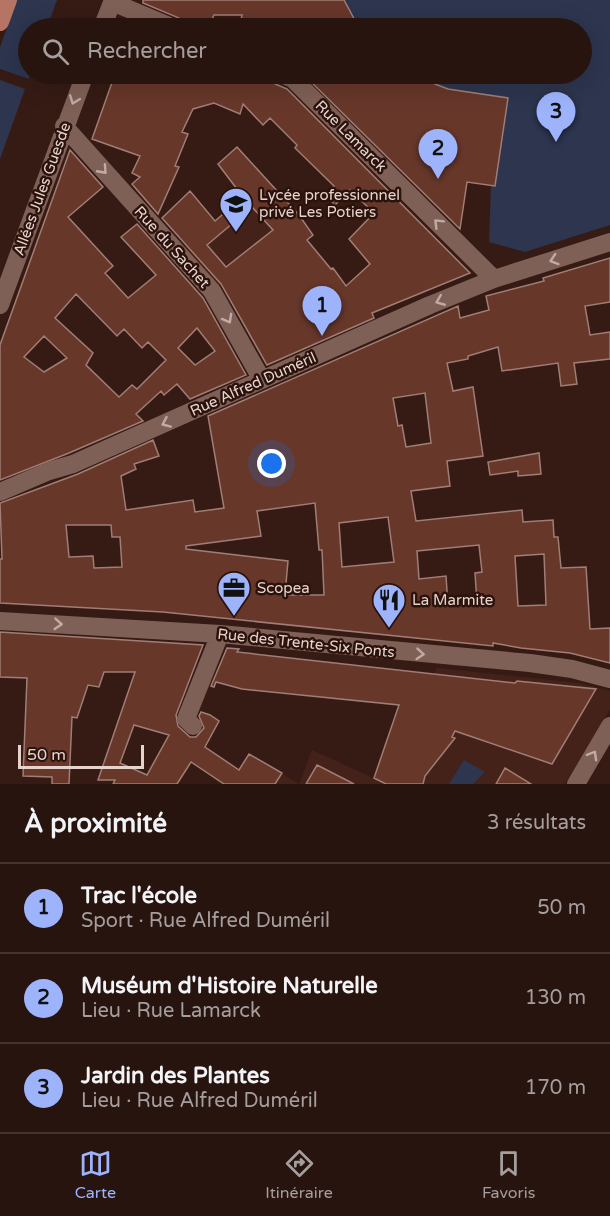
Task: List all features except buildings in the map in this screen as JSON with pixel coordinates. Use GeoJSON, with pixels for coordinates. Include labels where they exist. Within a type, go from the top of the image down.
{"type":"FeatureCollection","features":[{"type":"Feature","properties":{"kind":"main road"},"geometry":{"type":"LineString","coordinates":[[0,22],[8,0]]}},
{"type":"Feature","properties":{"kind":"street"},"geometry":{"type":"LineString","coordinates":[[106,18],[113,1],[151,18]]}},
{"type":"Feature","properties":{"kind":"street","name":"Allées Jules Guesde"},"geometry":{"type":"LineString","coordinates":[[0,304],[81,84]]}},
{"type":"Feature","properties":{"kind":"street","name":"Rue Lamarck"},"geometry":{"type":"LineString","coordinates":[[299,84],[494,279]]}},
{"type":"Feature","properties":{"kind":"street","name":"Rue du Sachet"},"geometry":{"type":"LineString","coordinates":[[64,126],[212,291],[262,380]]}},
{"type":"Feature","properties":{"kind":"street","name":"Rue Alfred Duméril"},"geometry":{"type":"LineString","coordinates":[[0,492],[49,471],[73,464],[494,279],[610,242]]}},
{"type":"Feature","properties":{"kind":"street","name":"Rue des Trente-Six Ponts"},"geometry":{"type":"LineString","coordinates":[[0,621],[220,634],[530,663],[572,669],[610,679]]}},
{"type":"Feature","properties":{"kind":"street"},"geometry":{"type":"LineString","coordinates":[[193,726],[186,719],[220,634]]}},
{"type":"Feature","properties":{"kind":"street"},"geometry":{"type":"LineString","coordinates":[[576,784],[610,726]]}},
{"type":"Feature","properties":{"kind":"shaded area"},"geometry":{"type":"Polygon","coordinates":[[[17,0],[57,0],[51,18],[18,18],[18,75],[0,69],[0,47],[17,0]]]}},
{"type":"Feature","properties":{"kind":"shaded area"},"geometry":{"type":"Polygon","coordinates":[[[344,0],[610,0],[610,225],[525,252],[489,242],[491,186],[495,186],[507,98],[448,89],[435,84],[592,84],[592,18],[354,18],[344,0]]]}},
{"type":"Feature","properties":{"kind":"shaded area"},"geometry":{"type":"Polygon","coordinates":[[[0,80],[25,89],[0,159],[0,80]]]}},
{"type":"Feature","properties":{"kind":"shaded area","name":"Lycée professionnel privé Les Potiers"},"geometry":{"type":"Polygon","coordinates":[[[264,178],[299,215],[217,287],[183,248],[264,178]]]}},
{"type":"Feature","properties":{"kind":"shaded area"},"geometry":{"type":"Polygon","coordinates":[[[437,668],[579,683],[610,691],[610,709],[565,784],[398,784],[437,668]]]}},
{"type":"Feature","properties":{"kind":"shaded area"},"geometry":{"type":"Polygon","coordinates":[[[312,750],[386,784],[299,784],[312,750]]]}},
{"type":"Feature","properties":{"kind":"shaded area"},"geometry":{"type":"Polygon","coordinates":[[[464,760],[485,772],[473,784],[449,784],[464,760]]]}},
{"type":"Feature","properties":{"kind":"shaded area"},"geometry":{"type":"Polygon","coordinates":[[[269,766],[299,784],[257,784],[269,766]]]}},
{"type":"Feature","properties":{"kind":"place","name":"Jardin des Plantes"},"geometry":{"type":"Point","coordinates":[556,142]}},
{"type":"Feature","properties":{"kind":"place","name":"Muséum d'Histoire Naturelle"},"geometry":{"type":"Point","coordinates":[438,179]}},
{"type":"Feature","properties":{"kind":"place","name":"Lycée professionnel privé Les Potiers"},"geometry":{"type":"Point","coordinates":[236,233]}},
{"type":"Feature","properties":{"kind":"place","name":"Trac l'école"},"geometry":{"type":"Point","coordinates":[322,336]}},
{"type":"Feature","properties":{"kind":"place","name":"Scopea"},"geometry":{"type":"Point","coordinates":[234,617]}},
{"type":"Feature","properties":{"kind":"place","name":"La Marmite"},"geometry":{"type":"Point","coordinates":[389,629]}}]}
